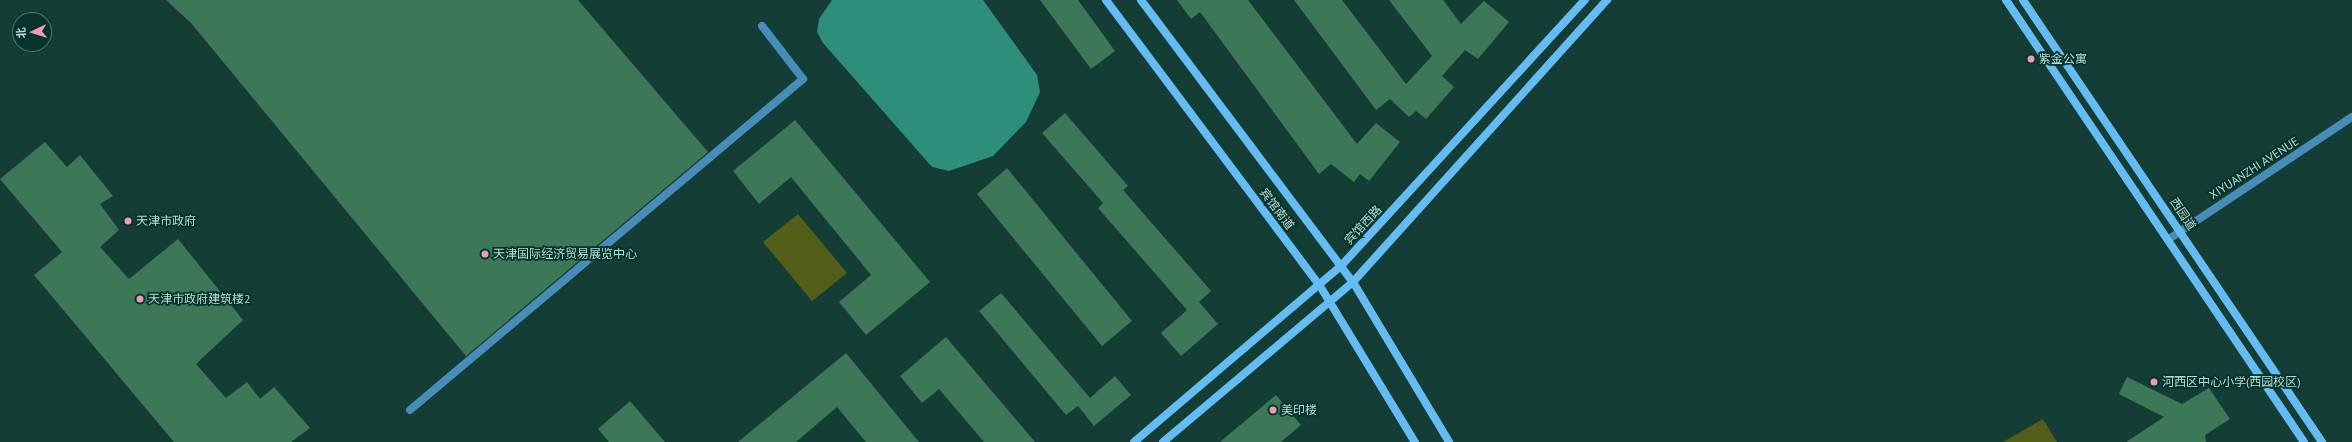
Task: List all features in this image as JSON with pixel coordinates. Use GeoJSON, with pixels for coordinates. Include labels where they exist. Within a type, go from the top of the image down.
{"type":"FeatureCollection","features":[{"type":"Feature","properties":{"kind":"main road","name":"宾馆南道"},"geometry":{"type":"LineString","coordinates":[[1106,0],[1320,286],[1415,442]]}},
{"type":"Feature","properties":{"kind":"main road","name":"宾馆南道"},"geometry":{"type":"LineString","coordinates":[[1141,0],[1353,282],[1449,442]]}},
{"type":"Feature","properties":{"kind":"main road","name":"宾馆西路"},"geometry":{"type":"LineString","coordinates":[[1134,442],[1320,286],[1341,266],[1585,0]]}},
{"type":"Feature","properties":{"kind":"main road"},"geometry":{"type":"LineString","coordinates":[[1163,442],[1331,303],[1353,282],[1607,0]]}},
{"type":"Feature","properties":{"kind":"main road"},"geometry":{"type":"LineString","coordinates":[[2006,0],[2169,239],[2304,442]]}},
{"type":"Feature","properties":{"kind":"main road","name":"西园道"},"geometry":{"type":"LineString","coordinates":[[2023,0],[2322,442]]}},
{"type":"Feature","properties":{"kind":"street"},"geometry":{"type":"LineString","coordinates":[[410,410],[803,79],[762,26]]}},
{"type":"Feature","properties":{"kind":"street","name":"XIYUANZHI AVENUE"},"geometry":{"type":"LineString","coordinates":[[2169,239],[2352,117]]}},
{"type":"Feature","properties":{"kind":"shaded area"},"geometry":{"type":"Polygon","coordinates":[[[832,0],[983,0],[1037,75],[1040,92],[1026,122],[993,156],[949,171],[932,167],[823,43],[817,32],[819,19],[832,0]]]}},
{"type":"Feature","properties":{"kind":"shaded area"},"geometry":{"type":"Polygon","coordinates":[[[798,214],[847,273],[812,301],[763,242],[798,214]]]}},
{"type":"Feature","properties":{"kind":"shaded area"},"geometry":{"type":"Polygon","coordinates":[[[2043,419],[2057,442],[2003,442],[2043,419]]]}},
{"type":"Feature","properties":{"kind":"building","name":"天津国际经济贸易展览中心"},"geometry":{"type":"Polygon","coordinates":[[[166,0],[578,0],[708,152],[466,356],[191,23],[166,0]]]}},
{"type":"Feature","properties":{"kind":"building"},"geometry":{"type":"Polygon","coordinates":[[[1040,0],[1078,0],[1115,51],[1091,69],[1040,0]]]}},
{"type":"Feature","properties":{"kind":"building"},"geometry":{"type":"Polygon","coordinates":[[[1177,0],[1248,0],[1357,144],[1376,123],[1400,142],[1369,181],[1360,174],[1354,182],[1331,164],[1319,174],[1200,12],[1191,19],[1177,0]]]}},
{"type":"Feature","properties":{"kind":"building"},"geometry":{"type":"Polygon","coordinates":[[[1294,0],[1342,0],[1406,84],[1432,56],[1389,0],[1443,0],[1461,24],[1484,1],[1509,22],[1478,59],[1465,50],[1442,76],[1454,87],[1426,119],[1416,111],[1409,117],[1390,99],[1376,110],[1294,0]]]}},
{"type":"Feature","properties":{"kind":"building"},"geometry":{"type":"Polygon","coordinates":[[[1065,113],[1128,186],[1123,190],[1211,291],[1199,302],[1218,324],[1181,356],[1161,333],[1187,310],[1098,208],[1103,203],[1042,133],[1065,113]]]}},
{"type":"Feature","properties":{"kind":"building"},"geometry":{"type":"Polygon","coordinates":[[[795,120],[930,282],[866,335],[839,302],[871,275],[791,177],[759,204],[733,171],[795,120]]]}},
{"type":"Feature","properties":{"kind":"building","name":"天津市政府建筑楼2"},"geometry":{"type":"Polygon","coordinates":[[[45,142],[67,167],[80,155],[113,196],[100,204],[119,230],[100,247],[129,279],[178,239],[243,320],[196,364],[226,398],[247,382],[260,399],[274,387],[310,428],[291,442],[174,442],[34,275],[62,252],[0,179],[45,142]]]}},
{"type":"Feature","properties":{"kind":"building"},"geometry":{"type":"Polygon","coordinates":[[[1007,168],[1132,321],[1102,346],[977,194],[1007,168]]]}},
{"type":"Feature","properties":{"kind":"building"},"geometry":{"type":"Polygon","coordinates":[[[1001,293],[1090,398],[1115,376],[1131,395],[1094,426],[1078,406],[1066,415],[979,311],[1001,293]]]}},
{"type":"Feature","properties":{"kind":"building"},"geometry":{"type":"Polygon","coordinates":[[[946,337],[1035,442],[984,442],[939,389],[922,403],[900,376],[946,337]]]}},
{"type":"Feature","properties":{"kind":"building"},"geometry":{"type":"Polygon","coordinates":[[[846,353],[919,442],[866,442],[837,407],[796,442],[738,442],[846,353]]]}},
{"type":"Feature","properties":{"kind":"building"},"geometry":{"type":"Polygon","coordinates":[[[2127,377],[2182,404],[2209,388],[2230,419],[2205,435],[2206,442],[2126,442],[2164,417],[2119,394],[2127,377]]]}},
{"type":"Feature","properties":{"kind":"building","name":"美印楼"},"geometry":{"type":"Polygon","coordinates":[[[1276,395],[1301,425],[1281,442],[1220,442],[1276,395]]]}},
{"type":"Feature","properties":{"kind":"building"},"geometry":{"type":"Polygon","coordinates":[[[630,401],[665,442],[609,442],[598,429],[630,401]]]}},
{"type":"Feature","properties":{"kind":"place","name":"紫金公寓"},"geometry":{"type":"Point","coordinates":[2031,59]}},
{"type":"Feature","properties":{"kind":"place","name":"天津市政府"},"geometry":{"type":"Point","coordinates":[128,221]}},
{"type":"Feature","properties":{"kind":"place","name":"天津国际经济贸易展览中心"},"geometry":{"type":"Point","coordinates":[485,254]}},
{"type":"Feature","properties":{"kind":"place","name":"天津市政府建筑楼2"},"geometry":{"type":"Point","coordinates":[140,299]}},
{"type":"Feature","properties":{"kind":"place","name":"河西区中心小学(西园校区)"},"geometry":{"type":"Point","coordinates":[2154,382]}},
{"type":"Feature","properties":{"kind":"place","name":"美印楼"},"geometry":{"type":"Point","coordinates":[1273,410]}}]}
